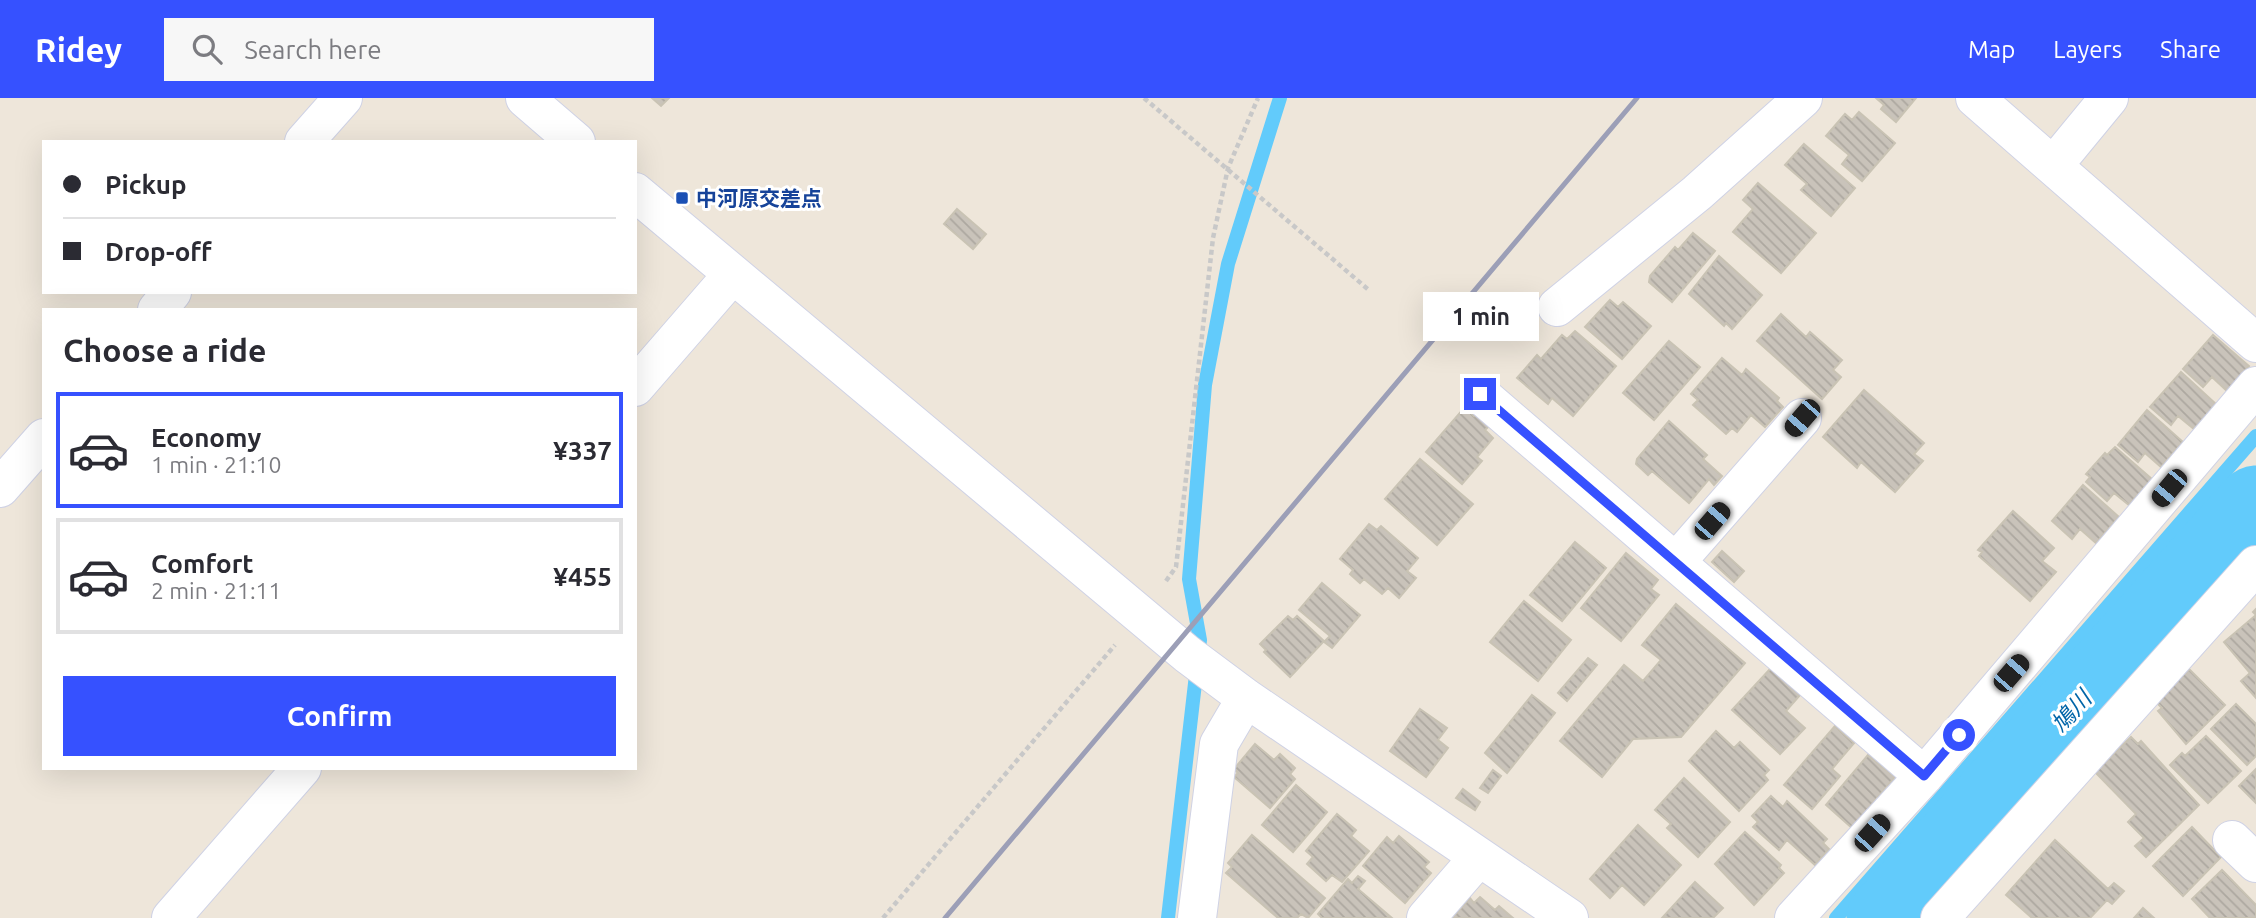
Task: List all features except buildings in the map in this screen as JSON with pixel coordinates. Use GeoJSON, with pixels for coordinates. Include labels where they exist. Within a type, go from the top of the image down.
{"type":"FeatureCollection","features":[{"type":"Feature","properties":{"kind":"street"},"geometry":{"type":"LineString","coordinates":[[306,140],[342,98]]}},
{"type":"Feature","properties":{"kind":"street"},"geometry":{"type":"LineString","coordinates":[[525,98],[574,140]]}},
{"type":"Feature","properties":{"kind":"street"},"geometry":{"type":"LineString","coordinates":[[1557,307],[1697,193],[1803,98]]}},
{"type":"Feature","properties":{"kind":"street"},"geometry":{"type":"LineString","coordinates":[[1975,98],[2256,343]]}},
{"type":"Feature","properties":{"kind":"street"},"geometry":{"type":"LineString","coordinates":[[2053,166],[2109,98]]}},
{"type":"Feature","properties":{"kind":"street"},"geometry":{"type":"LineString","coordinates":[[637,194],[1187,654],[1233,689],[1569,918]]}},
{"type":"Feature","properties":{"kind":"street"},"geometry":{"type":"LineString","coordinates":[[637,385],[733,274]]}},
{"type":"Feature","properties":{"kind":"street"},"geometry":{"type":"LineString","coordinates":[[159,308],[170,294]]}},
{"type":"Feature","properties":{"kind":"street"},"geometry":{"type":"LineString","coordinates":[[1794,918],[1924,776],[2256,386]]}},
{"type":"Feature","properties":{"kind":"street"},"geometry":{"type":"LineString","coordinates":[[1480,394],[1924,776]]}},
{"type":"Feature","properties":{"kind":"street"},"geometry":{"type":"LineString","coordinates":[[1676,562],[1802,418]]}},
{"type":"Feature","properties":{"kind":"street"},"geometry":{"type":"LineString","coordinates":[[0,488],[42,440]]}},
{"type":"Feature","properties":{"kind":"street"},"geometry":{"type":"LineString","coordinates":[[1940,918],[2256,565]]}},
{"type":"Feature","properties":{"kind":"street"},"geometry":{"type":"LineString","coordinates":[[1197,918],[1219,744],[1233,689]]}},
{"type":"Feature","properties":{"kind":"street"},"geometry":{"type":"LineString","coordinates":[[171,918],[300,770]]}},
{"type":"Feature","properties":{"kind":"street"},"geometry":{"type":"LineString","coordinates":[[1426,918],[1479,857]]}},
{"type":"Feature","properties":{"kind":"path"},"geometry":{"type":"LineString","coordinates":[[1144,98],[1370,291]]}},
{"type":"Feature","properties":{"kind":"path"},"geometry":{"type":"LineString","coordinates":[[883,918],[1141,615],[1176,566],[1213,238],[1228,168],[1258,98]]}},
{"type":"Feature","properties":{"kind":"waterway"},"geometry":{"type":"LineString","coordinates":[[1168,918],[1200,640],[1189,579],[1205,385],[1228,264],[1280,98]]}},
{"type":"Feature","properties":{"kind":"waterway"},"geometry":{"type":"LineString","coordinates":[[1836,918],[2256,436]]}},
{"type":"Feature","properties":{"kind":"waterway","name":"鳩川"},"geometry":{"type":"LineString","coordinates":[[1886,918],[2256,505]]}},
{"type":"Feature","properties":{"kind":"railway"},"geometry":{"type":"LineString","coordinates":[[945,918],[1637,98]]}},
{"type":"Feature","properties":{"kind":"place","name":"中河原交差点"},"geometry":{"type":"Point","coordinates":[682,198]}},
{"type":"Feature","properties":{"kind":"route"},"geometry":{"type":"LineString","coordinates":[[1480,394],[1924,776],[1959,735]]}}]}
